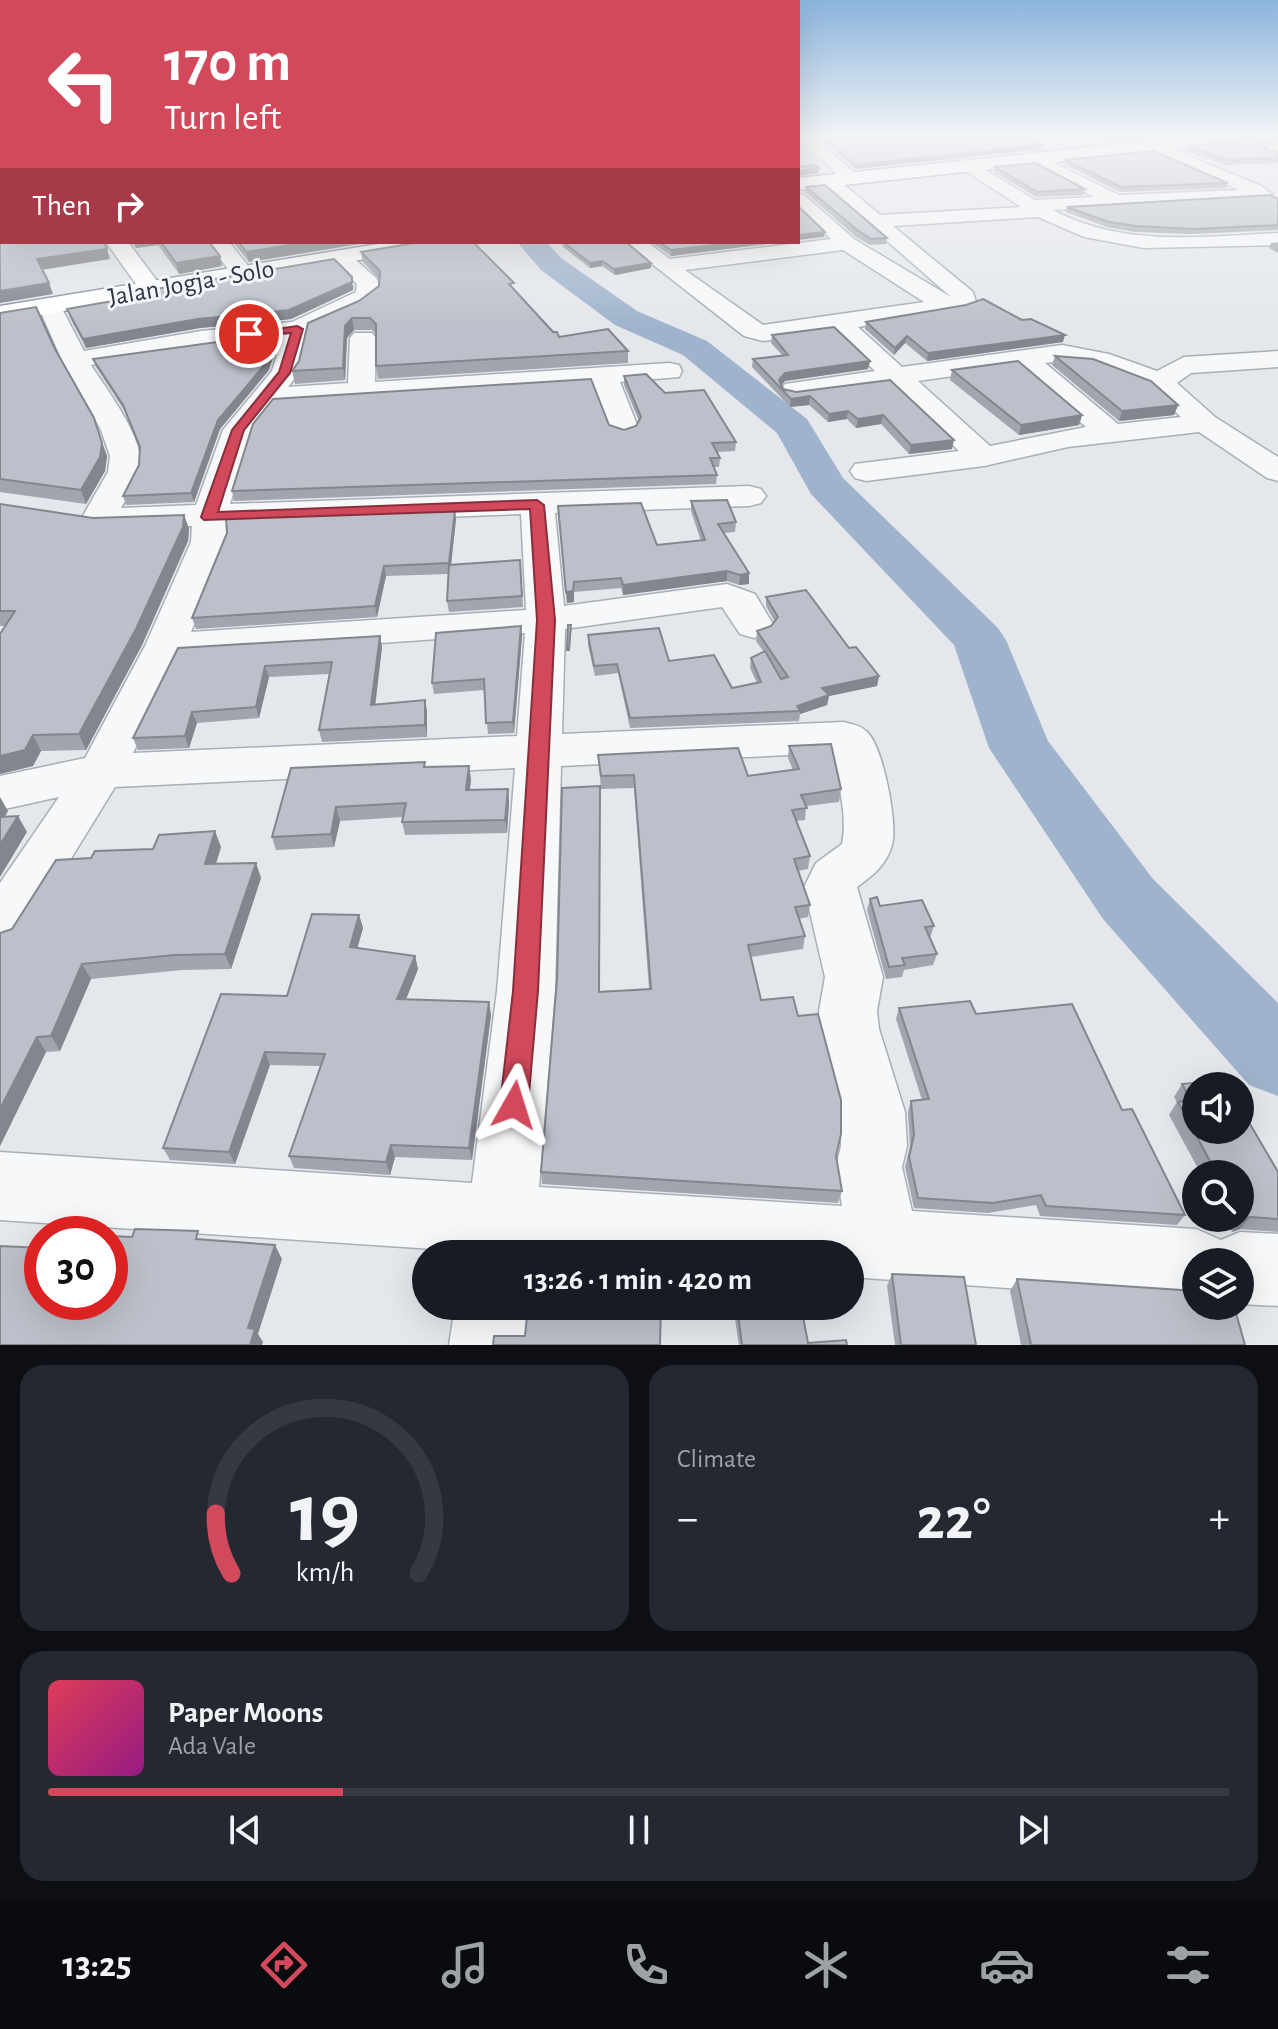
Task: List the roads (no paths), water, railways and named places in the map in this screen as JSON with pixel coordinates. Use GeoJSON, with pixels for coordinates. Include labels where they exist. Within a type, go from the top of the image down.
{"type":"FeatureCollection","features":[{"type":"Feature","properties":{"kind":"main road"},"geometry":{"type":"LineString","coordinates":[[118,244],[148,285]]}},
{"type":"Feature","properties":{"kind":"main road","name":"Jalan Jogja - Solo"},"geometry":{"type":"LineString","coordinates":[[0,314],[238,267],[375,244]]}},
{"type":"Feature","properties":{"kind":"main road","name":"Jalan Jogja - Solo"},"geometry":{"type":"LineString","coordinates":[[0,305],[417,244]]}},
{"type":"Feature","properties":{"kind":"street"},"geometry":{"type":"LineString","coordinates":[[637,244],[753,331],[763,333],[964,302],[965,297],[877,221],[858,200]]}},
{"type":"Feature","properties":{"kind":"street"},"geometry":{"type":"LineString","coordinates":[[1026,200],[1064,223],[1114,238],[1147,243],[1278,239]]}},
{"type":"Feature","properties":{"kind":"street"},"geometry":{"type":"LineString","coordinates":[[1114,200],[1191,243]]}},
{"type":"Feature","properties":{"kind":"street"},"geometry":{"type":"LineString","coordinates":[[877,221],[1118,202],[1186,200]]}},
{"type":"Feature","properties":{"kind":"street"},"geometry":{"type":"LineString","coordinates":[[800,201],[847,243],[945,305]]}},
{"type":"Feature","properties":{"kind":"street"},"geometry":{"type":"LineString","coordinates":[[666,266],[847,243]]}},
{"type":"Feature","properties":{"kind":"street"},"geometry":{"type":"LineString","coordinates":[[220,244],[238,267]]}},
{"type":"Feature","properties":{"kind":"street"},"geometry":{"type":"LineString","coordinates":[[75,360],[201,339],[297,329],[352,305],[367,295],[368,283],[341,257]]}},
{"type":"Feature","properties":{"kind":"street"},"geometry":{"type":"LineString","coordinates":[[50,306],[75,360],[116,430],[126,456],[124,472],[84,517],[209,517],[749,496]]}},
{"type":"Feature","properties":{"kind":"street"},"geometry":{"type":"LineString","coordinates":[[839,323],[984,457]]}},
{"type":"Feature","properties":{"kind":"street"},"geometry":{"type":"LineString","coordinates":[[0,927],[101,771],[165,646],[209,542],[209,517],[238,430],[285,373],[297,329]]}},
{"type":"Feature","properties":{"kind":"street"},"geometry":{"type":"LineString","coordinates":[[361,392],[363,338]]}},
{"type":"Feature","properties":{"kind":"street"},"geometry":{"type":"LineString","coordinates":[[795,390],[1022,358],[1083,354],[1160,382],[1205,423],[1273,464]]}},
{"type":"Feature","properties":{"kind":"street"},"geometry":{"type":"LineString","coordinates":[[1022,358],[1110,432]]}},
{"type":"Feature","properties":{"kind":"street"},"geometry":{"type":"LineString","coordinates":[[1160,382],[1184,365],[1277,359]]}},
{"type":"Feature","properties":{"kind":"street"},"geometry":{"type":"LineString","coordinates":[[264,397],[669,371]]}},
{"type":"Feature","properties":{"kind":"street"},"geometry":{"type":"LineString","coordinates":[[603,375],[623,427]]}},
{"type":"Feature","properties":{"kind":"street"},"geometry":{"type":"LineString","coordinates":[[866,471],[984,457],[1110,432],[1205,423]]}},
{"type":"Feature","properties":{"kind":"street"},"geometry":{"type":"LineString","coordinates":[[500,1237],[526,991],[546,620],[537,505]]}},
{"type":"Feature","properties":{"kind":"street"},"geometry":{"type":"LineString","coordinates":[[165,646],[546,620],[727,595],[741,602],[754,626]]}},
{"type":"Feature","properties":{"kind":"street"},"geometry":{"type":"LineString","coordinates":[[0,793],[101,771],[843,737],[852,743],[870,825],[869,840],[860,858],[837,874],[830,887],[854,977],[848,1011],[849,1029],[873,1112],[875,1138],[870,1179],[885,1245]]}},
{"type":"Feature","properties":{"kind":"street"},"geometry":{"type":"LineString","coordinates":[[0,1186],[500,1237],[885,1245],[1182,1264]]}},
{"type":"Feature","properties":{"kind":"street"},"geometry":{"type":"LineString","coordinates":[[1254,1269],[1278,1270]]}},
{"type":"Feature","properties":{"kind":"street"},"geometry":{"type":"LineString","coordinates":[[487,1345],[490,1320]]}},
{"type":"Feature","properties":{"kind":"waterway"},"geometry":{"type":"LineString","coordinates":[[533,244],[551,264],[626,318],[695,348],[793,427],[826,485],[979,640],[1020,748],[1128,899],[1278,1058]]}}]}
